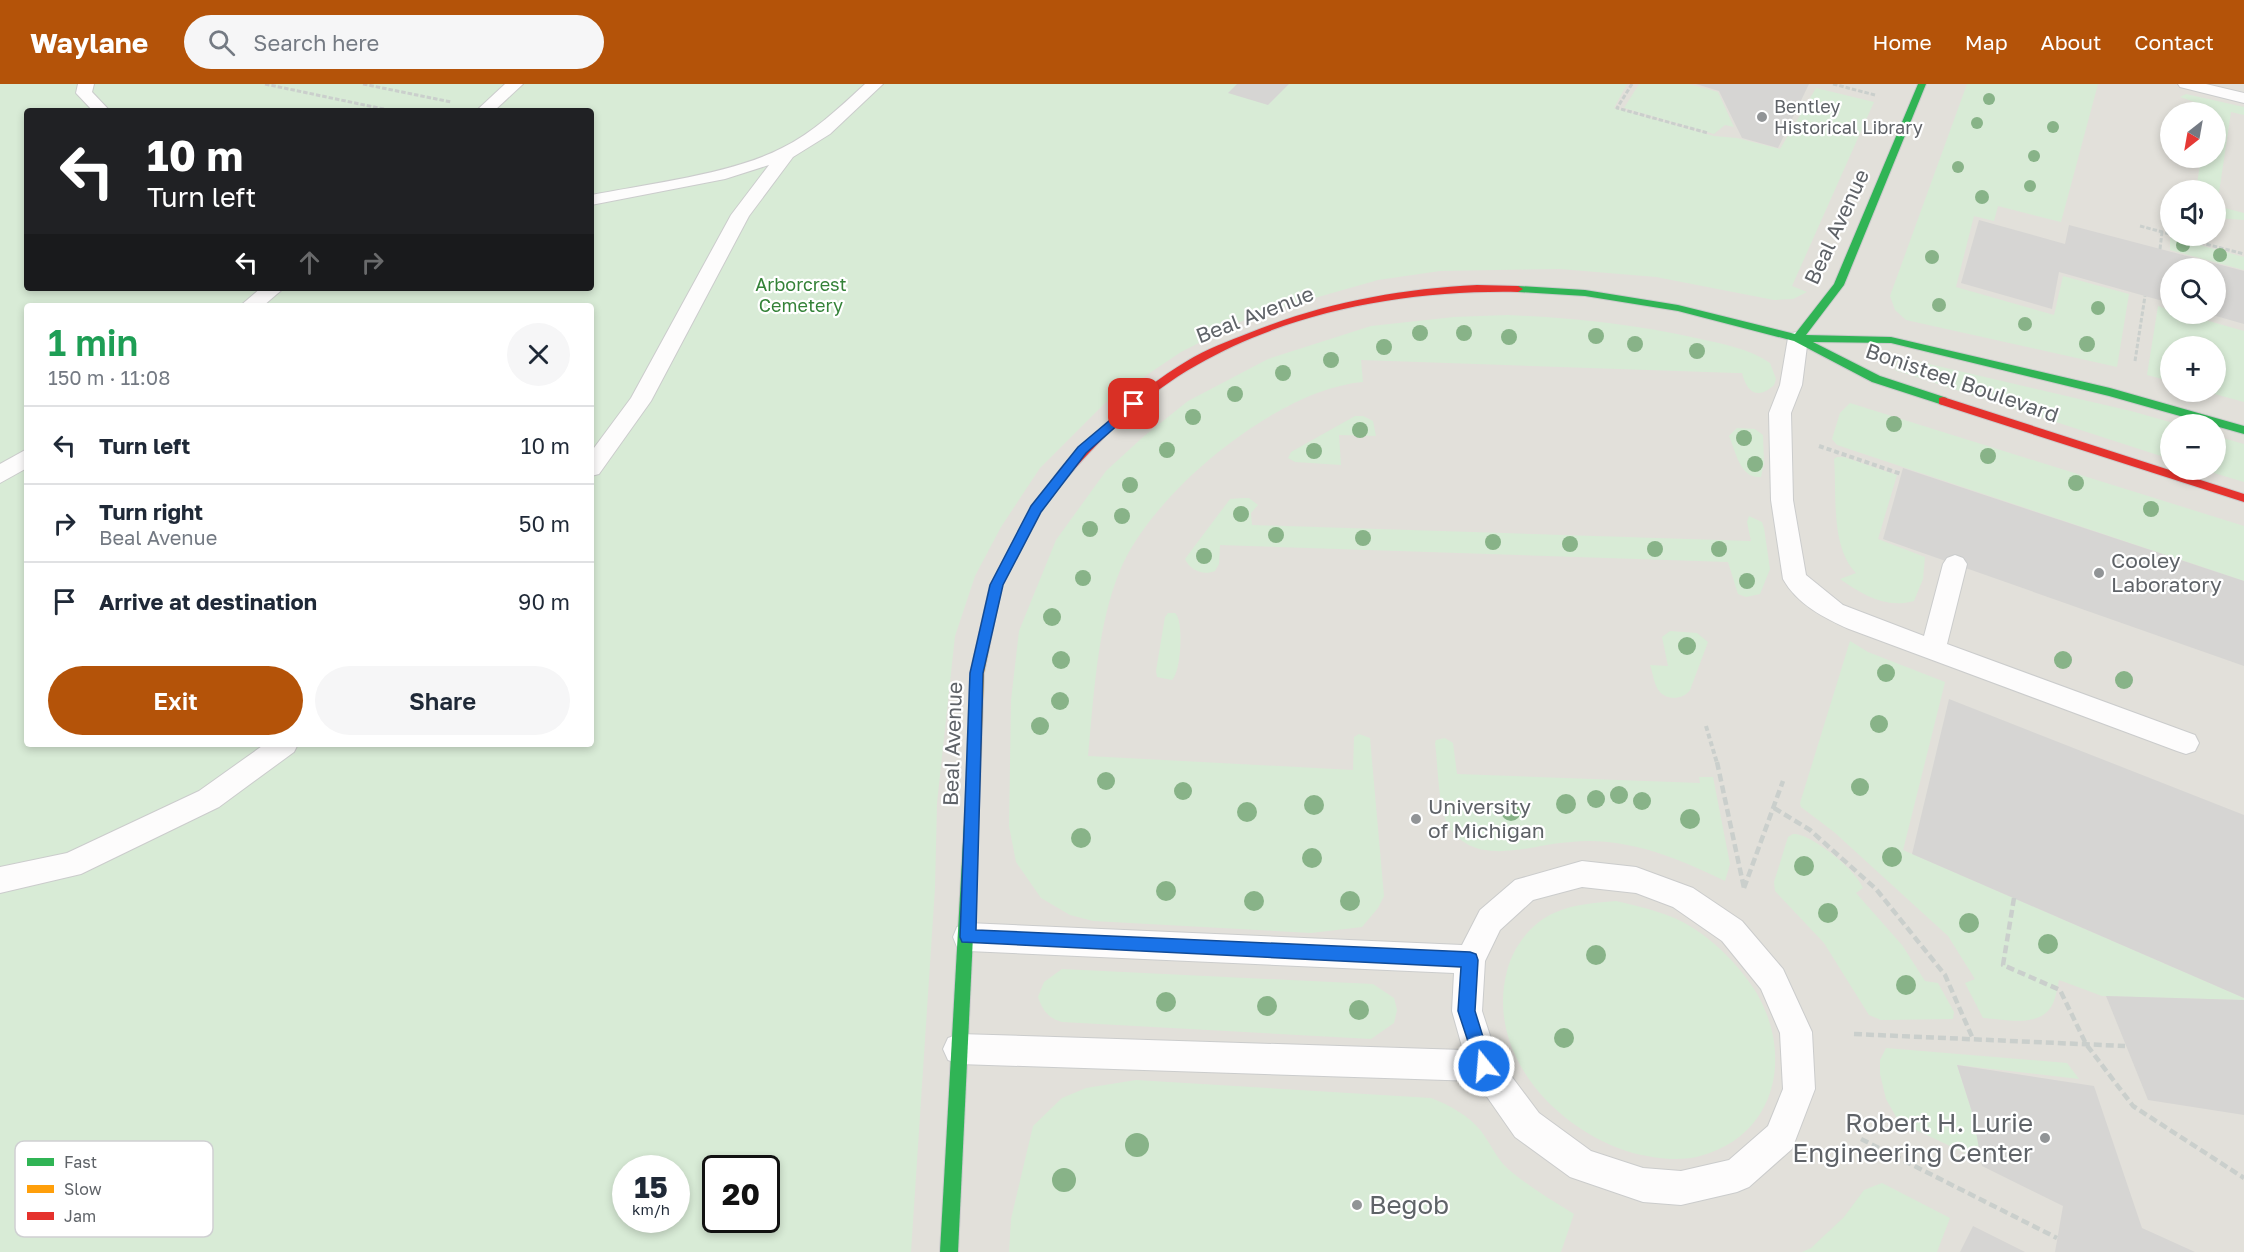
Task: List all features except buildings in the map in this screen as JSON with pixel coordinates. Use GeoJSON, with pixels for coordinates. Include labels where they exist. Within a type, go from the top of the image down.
{"type":"FeatureCollection","features":[{"type":"Feature","properties":{"kind":"street","name":"Beal Avenue"},"geometry":{"type":"LineString","coordinates":[[949,1252],[959,1049],[968,937],[977,673],[996,585],[1036,510],[1082,450],[1134,404],[1195,361],[1269,328],[1333,308],[1406,293],[1505,288],[1586,293],[1678,308],[1798,338],[1839,285],[1922,84]]}},
{"type":"Feature","properties":{"kind":"street","name":"Bonisteel Boulevard"},"geometry":{"type":"LineString","coordinates":[[1798,338],[1891,340],[2110,392],[2244,430]]}},
{"type":"Feature","properties":{"kind":"street","name":"Bonisteel Boulevard"},"geometry":{"type":"LineString","coordinates":[[1798,338],[1876,379],[2244,498]]}},
{"type":"Feature","properties":{"kind":"lane"},"geometry":{"type":"LineString","coordinates":[[86,84],[84,93],[99,108]]}},
{"type":"Feature","properties":{"kind":"lane"},"geometry":{"type":"LineString","coordinates":[[487,108],[516,84]]}},
{"type":"Feature","properties":{"kind":"lane"},"geometry":{"type":"LineString","coordinates":[[594,199],[725,174],[787,153],[824,130],[875,84]]}},
{"type":"Feature","properties":{"kind":"lane"},"geometry":{"type":"LineString","coordinates":[[2186,84],[2244,98]]}},
{"type":"Feature","properties":{"kind":"lane"},"geometry":{"type":"LineString","coordinates":[[594,464],[640,401],[740,215],[787,153]]}},
{"type":"Feature","properties":{"kind":"lane"},"geometry":{"type":"LineString","coordinates":[[254,303],[270,291]]}},
{"type":"Feature","properties":{"kind":"lane"},"geometry":{"type":"LineString","coordinates":[[1798,338],[1791,386],[1780,413],[1782,500],[1795,579],[1814,598],[1834,612],[2186,743]]}},
{"type":"Feature","properties":{"kind":"lane"},"geometry":{"type":"LineString","coordinates":[[0,475],[24,460]]}},
{"type":"Feature","properties":{"kind":"lane"},"geometry":{"type":"LineString","coordinates":[[1933,650],[1955,564]]}},
{"type":"Feature","properties":{"kind":"lane"},"geometry":{"type":"LineString","coordinates":[[0,880],[71,865],[209,800],[281,747]]}},
{"type":"Feature","properties":{"kind":"lane"},"geometry":{"type":"LineString","coordinates":[[1582,874],[1636,880],[1683,897],[1732,931],[1772,979],[1796,1032],[1799,1089],[1780,1137],[1737,1175],[1681,1188],[1643,1185],[1582,1165],[1527,1125],[1484,1066],[1467,1011],[1470,960],[1490,920],[1525,889],[1582,874]]}},
{"type":"Feature","properties":{"kind":"lane"},"geometry":{"type":"LineString","coordinates":[[968,937],[1470,960]]}},
{"type":"Feature","properties":{"kind":"lane"},"geometry":{"type":"LineString","coordinates":[[959,1049],[1484,1066]]}},
{"type":"Feature","properties":{"kind":"path"},"geometry":{"type":"LineString","coordinates":[[265,84],[379,108]]}},
{"type":"Feature","properties":{"kind":"path"},"geometry":{"type":"LineString","coordinates":[[363,84],[476,108]]}},
{"type":"Feature","properties":{"kind":"path"},"geometry":{"type":"LineString","coordinates":[[1632,84],[1617,108],[1708,133]]}},
{"type":"Feature","properties":{"kind":"path"},"geometry":{"type":"LineString","coordinates":[[1833,84],[1884,97]]}},
{"type":"Feature","properties":{"kind":"path"},"geometry":{"type":"LineString","coordinates":[[2140,226],[2160,231]]}},
{"type":"Feature","properties":{"kind":"path"},"geometry":{"type":"LineString","coordinates":[[2213,246],[2244,254]]}},
{"type":"Feature","properties":{"kind":"path"},"geometry":{"type":"LineString","coordinates":[[2135,365],[2145,296]]}},
{"type":"Feature","properties":{"kind":"path"},"geometry":{"type":"LineString","coordinates":[[1818,446],[1901,474]]}},
{"type":"Feature","properties":{"kind":"path"},"geometry":{"type":"LineString","coordinates":[[1706,726],[1717,761],[1744,889],[1783,781]]}},
{"type":"Feature","properties":{"kind":"path"},"geometry":{"type":"LineString","coordinates":[[1774,808],[1810,830],[1876,889],[1945,975],[1973,1039]]}},
{"type":"Feature","properties":{"kind":"path"},"geometry":{"type":"LineString","coordinates":[[2014,898],[2003,965],[2060,990],[2086,1044],[2133,1106],[2244,1178]]}},
{"type":"Feature","properties":{"kind":"path"},"geometry":{"type":"LineString","coordinates":[[1854,1034],[2125,1046]]}},
{"type":"Feature","properties":{"kind":"path"},"geometry":{"type":"LineString","coordinates":[[1862,1139],[2057,1238]]}},
{"type":"Feature","properties":{"kind":"shaded area","name":"University of Michigan"},"geometry":{"type":"Polygon","coordinates":[[[1299,84],[2244,84],[2244,1252],[170,1252],[184,1237],[213,1237],[213,1208],[1299,84]]]}},
{"type":"Feature","properties":{"kind":"green space","name":"Arborcrest Cemetery"},"geometry":{"type":"Polygon","coordinates":[[[0,84],[1627,84],[1614,108],[1714,136],[1737,138],[1780,149],[1816,88],[1874,102],[1792,286],[1807,292],[1793,299],[1774,300],[1656,277],[1560,269],[1440,271],[1378,280],[1252,316],[1181,352],[1105,403],[1040,468],[1001,527],[975,576],[955,636],[937,803],[935,888],[911,1252],[0,1252],[0,84]]]}},
{"type":"Feature","properties":{"kind":"green space"},"geometry":{"type":"Polygon","coordinates":[[[1639,84],[1689,84],[1718,92],[1734,127],[1725,125],[1714,134],[1624,108],[1639,84]]]}},
{"type":"Feature","properties":{"kind":"green space"},"geometry":{"type":"Polygon","coordinates":[[[1967,84],[2098,84],[2061,222],[1998,206],[1994,221],[1974,216],[1956,287],[2054,315],[2063,276],[2129,294],[2117,367],[1906,320],[1895,310],[1890,296],[1967,84]]]}},
{"type":"Feature","properties":{"kind":"green space"},"geometry":{"type":"Polygon","coordinates":[[[2186,94],[2222,102],[2194,102],[2180,97],[2186,94]]]}},
{"type":"Feature","properties":{"kind":"green space"},"geometry":{"type":"Polygon","coordinates":[[[2226,103],[2244,107],[2244,115],[2231,112],[2226,146],[2226,103]]]}},
{"type":"Feature","properties":{"kind":"green space"},"geometry":{"type":"Polygon","coordinates":[[[2199,168],[2223,168],[2221,180],[2198,180],[2199,168]]]}},
{"type":"Feature","properties":{"kind":"green space"},"geometry":{"type":"Polygon","coordinates":[[[2226,208],[2244,213],[2244,220],[2226,219],[2226,208]]]}},
{"type":"Feature","properties":{"kind":"green space"},"geometry":{"type":"Polygon","coordinates":[[[2170,246],[2203,246],[2244,257],[2244,270],[2226,265],[2226,258],[2200,258],[2170,250],[2170,246]]]}},
{"type":"Feature","properties":{"kind":"green space"},"geometry":{"type":"Polygon","coordinates":[[[2158,306],[2160,307],[2160,324],[2219,324],[2244,331],[2244,402],[2226,397],[2226,336],[2160,336],[2160,378],[2147,375],[2158,306]]]}},
{"type":"Feature","properties":{"kind":"green space"},"geometry":{"type":"Polygon","coordinates":[[[1508,315],[1626,325],[1725,345],[1744,350],[1770,363],[1776,379],[1774,385],[1768,390],[1758,393],[1750,390],[1742,373],[1361,360],[1363,382],[1330,389],[1294,403],[1222,449],[1161,507],[1137,538],[1121,568],[1102,636],[1088,756],[1353,770],[1354,737],[1359,734],[1370,738],[1384,896],[1378,908],[1362,927],[1311,933],[1093,921],[1070,915],[1041,898],[1016,862],[1009,826],[1011,700],[1019,631],[1056,540],[1106,471],[1143,437],[1188,401],[1268,359],[1371,326],[1454,317],[1508,315]]]}},
{"type":"Feature","properties":{"kind":"green space"},"geometry":{"type":"Polygon","coordinates":[[[1899,357],[2160,419],[2160,456],[1895,370],[1899,357]]]}},
{"type":"Feature","properties":{"kind":"green space"},"geometry":{"type":"Polygon","coordinates":[[[1850,403],[2244,526],[2244,581],[1837,445],[1832,439],[1840,413],[1850,403]]]}},
{"type":"Feature","properties":{"kind":"green space"},"geometry":{"type":"Polygon","coordinates":[[[1355,416],[1363,416],[1373,421],[1376,436],[1339,435],[1341,465],[1295,462],[1288,458],[1291,452],[1355,416]]]}},
{"type":"Feature","properties":{"kind":"green space"},"geometry":{"type":"Polygon","coordinates":[[[1737,428],[1755,429],[1763,435],[1764,463],[1761,477],[1748,474],[1740,463],[1729,436],[1737,428]]]}},
{"type":"Feature","properties":{"kind":"green space"},"geometry":{"type":"Polygon","coordinates":[[[2226,439],[2244,444],[2244,482],[2226,477],[2226,439]]]}},
{"type":"Feature","properties":{"kind":"green space"},"geometry":{"type":"Polygon","coordinates":[[[1844,457],[1897,475],[1878,539],[1925,557],[1923,579],[1914,601],[1884,602],[1866,595],[1840,579],[1856,573],[1842,549],[1838,534],[1834,459],[1844,457]]]}},
{"type":"Feature","properties":{"kind":"green space"},"geometry":{"type":"Polygon","coordinates":[[[1249,498],[1258,505],[1251,513],[1252,525],[1751,541],[1747,522],[1749,516],[1762,522],[1770,569],[1760,594],[1746,597],[1738,594],[1728,562],[1220,545],[1219,564],[1215,571],[1202,572],[1187,563],[1185,559],[1230,499],[1249,498]]]}},
{"type":"Feature","properties":{"kind":"green space"},"geometry":{"type":"Polygon","coordinates":[[[1168,613],[1175,613],[1180,625],[1178,667],[1172,680],[1157,677],[1156,671],[1165,617],[1168,613]]]}},
{"type":"Feature","properties":{"kind":"green space"},"geometry":{"type":"Polygon","coordinates":[[[1670,631],[1697,633],[1708,642],[1690,690],[1676,698],[1663,695],[1658,689],[1650,665],[1668,666],[1662,637],[1670,631]]]}},
{"type":"Feature","properties":{"kind":"green space"},"geometry":{"type":"Polygon","coordinates":[[[1850,641],[1868,652],[1945,682],[1903,850],[2244,998],[2244,1000],[2102,996],[2059,980],[2051,1007],[2038,1018],[2020,1021],[1983,1018],[1965,983],[1975,979],[1948,936],[1834,832],[1801,807],[1800,803],[1850,641]]]}},
{"type":"Feature","properties":{"kind":"green space"},"geometry":{"type":"Polygon","coordinates":[[[1445,738],[1453,743],[1457,774],[1700,783],[1699,777],[1713,777],[1730,864],[1725,881],[1662,854],[1616,843],[1577,841],[1507,851],[1491,851],[1476,848],[1462,841],[1450,829],[1441,800],[1435,743],[1436,740],[1445,738]]]}},
{"type":"Feature","properties":{"kind":"green space"},"geometry":{"type":"Polygon","coordinates":[[[1793,834],[1801,835],[1821,846],[1843,863],[1859,881],[1863,888],[1856,893],[1902,945],[1925,981],[1938,983],[1954,1012],[1953,1019],[1881,1020],[1869,1015],[1824,943],[1775,891],[1774,882],[1788,837],[1793,834]]]}},
{"type":"Feature","properties":{"kind":"green space"},"geometry":{"type":"Polygon","coordinates":[[[1616,901],[1665,914],[1702,934],[1720,949],[1743,974],[1756,992],[1768,1017],[1774,1042],[1775,1067],[1771,1091],[1761,1112],[1746,1131],[1726,1146],[1700,1156],[1666,1159],[1633,1153],[1605,1142],[1578,1127],[1554,1108],[1533,1085],[1517,1059],[1507,1031],[1503,1002],[1507,971],[1518,945],[1531,929],[1546,917],[1584,904],[1616,901]]]}},
{"type":"Feature","properties":{"kind":"green space"},"geometry":{"type":"Polygon","coordinates":[[[1062,969],[1373,984],[1394,998],[1397,1010],[1394,1023],[1371,1039],[1062,1022],[1047,1013],[1038,997],[1044,982],[1062,969]]]}},
{"type":"Feature","properties":{"kind":"green space"},"geometry":{"type":"Polygon","coordinates":[[[1886,1048],[2067,1063],[2079,1079],[1957,1065],[1973,1115],[1982,1161],[1899,1122],[1886,1099],[1880,1074],[1880,1060],[1886,1048]]]}},
{"type":"Feature","properties":{"kind":"green space"},"geometry":{"type":"Polygon","coordinates":[[[1136,1080],[1431,1098],[1464,1115],[1481,1131],[1508,1169],[1574,1214],[1561,1252],[1009,1252],[1011,1219],[1033,1126],[1062,1098],[1086,1088],[1136,1080]]]}},
{"type":"Feature","properties":{"kind":"green space"},"geometry":{"type":"Polygon","coordinates":[[[1882,1183],[1950,1218],[1937,1252],[1802,1252],[1811,1248],[1844,1217],[1864,1190],[1882,1183]]]}},
{"type":"Feature","properties":{"kind":"traffic: fast"},"geometry":{"type":"LineString","coordinates":[[1798,338],[1839,285],[1922,84]]}},
{"type":"Feature","properties":{"kind":"traffic: fast"},"geometry":{"type":"LineString","coordinates":[[1518,289],[1585,293],[1678,308],[1798,338],[1876,379],[1943,401]]}},
{"type":"Feature","properties":{"kind":"traffic: fast"},"geometry":{"type":"LineString","coordinates":[[1803,338],[1891,340],[2110,392],[2244,430]]}},
{"type":"Feature","properties":{"kind":"traffic: fast"},"geometry":{"type":"LineString","coordinates":[[949,1252],[973,788]]}},
{"type":"Feature","properties":{"kind":"traffic: slow"},"geometry":{"type":"LineString","coordinates":[[973,788],[977,673],[996,585],[1036,510],[1057,482]]}},
{"type":"Feature","properties":{"kind":"traffic: jam"},"geometry":{"type":"LineString","coordinates":[[1057,482],[1094,441],[1134,405],[1188,365],[1234,343],[1312,314],[1394,295],[1435,290],[1518,289]]}},
{"type":"Feature","properties":{"kind":"traffic: jam"},"geometry":{"type":"LineString","coordinates":[[1943,401],[2244,498]]}},
{"type":"Feature","properties":{"kind":"place","name":"Bentley Historical Library"},"geometry":{"type":"Point","coordinates":[1762,117]}},
{"type":"Feature","properties":{"kind":"place","name":"Cooley Laboratory"},"geometry":{"type":"Point","coordinates":[2099,573]}},
{"type":"Feature","properties":{"kind":"place","name":"University of Michigan"},"geometry":{"type":"Point","coordinates":[1416,819]}},
{"type":"Feature","properties":{"kind":"place","name":"Robert H. Lurie Engineering Center"},"geometry":{"type":"Point","coordinates":[2045,1138]}},
{"type":"Feature","properties":{"kind":"place","name":"Begob"},"geometry":{"type":"Point","coordinates":[1357,1205]}},
{"type":"Feature","properties":{"kind":"route"},"geometry":{"type":"LineString","coordinates":[[1134,404],[1082,450],[1036,510],[996,585],[977,673],[968,937],[1470,960],[1467,1011],[1484,1066]]}}]}
